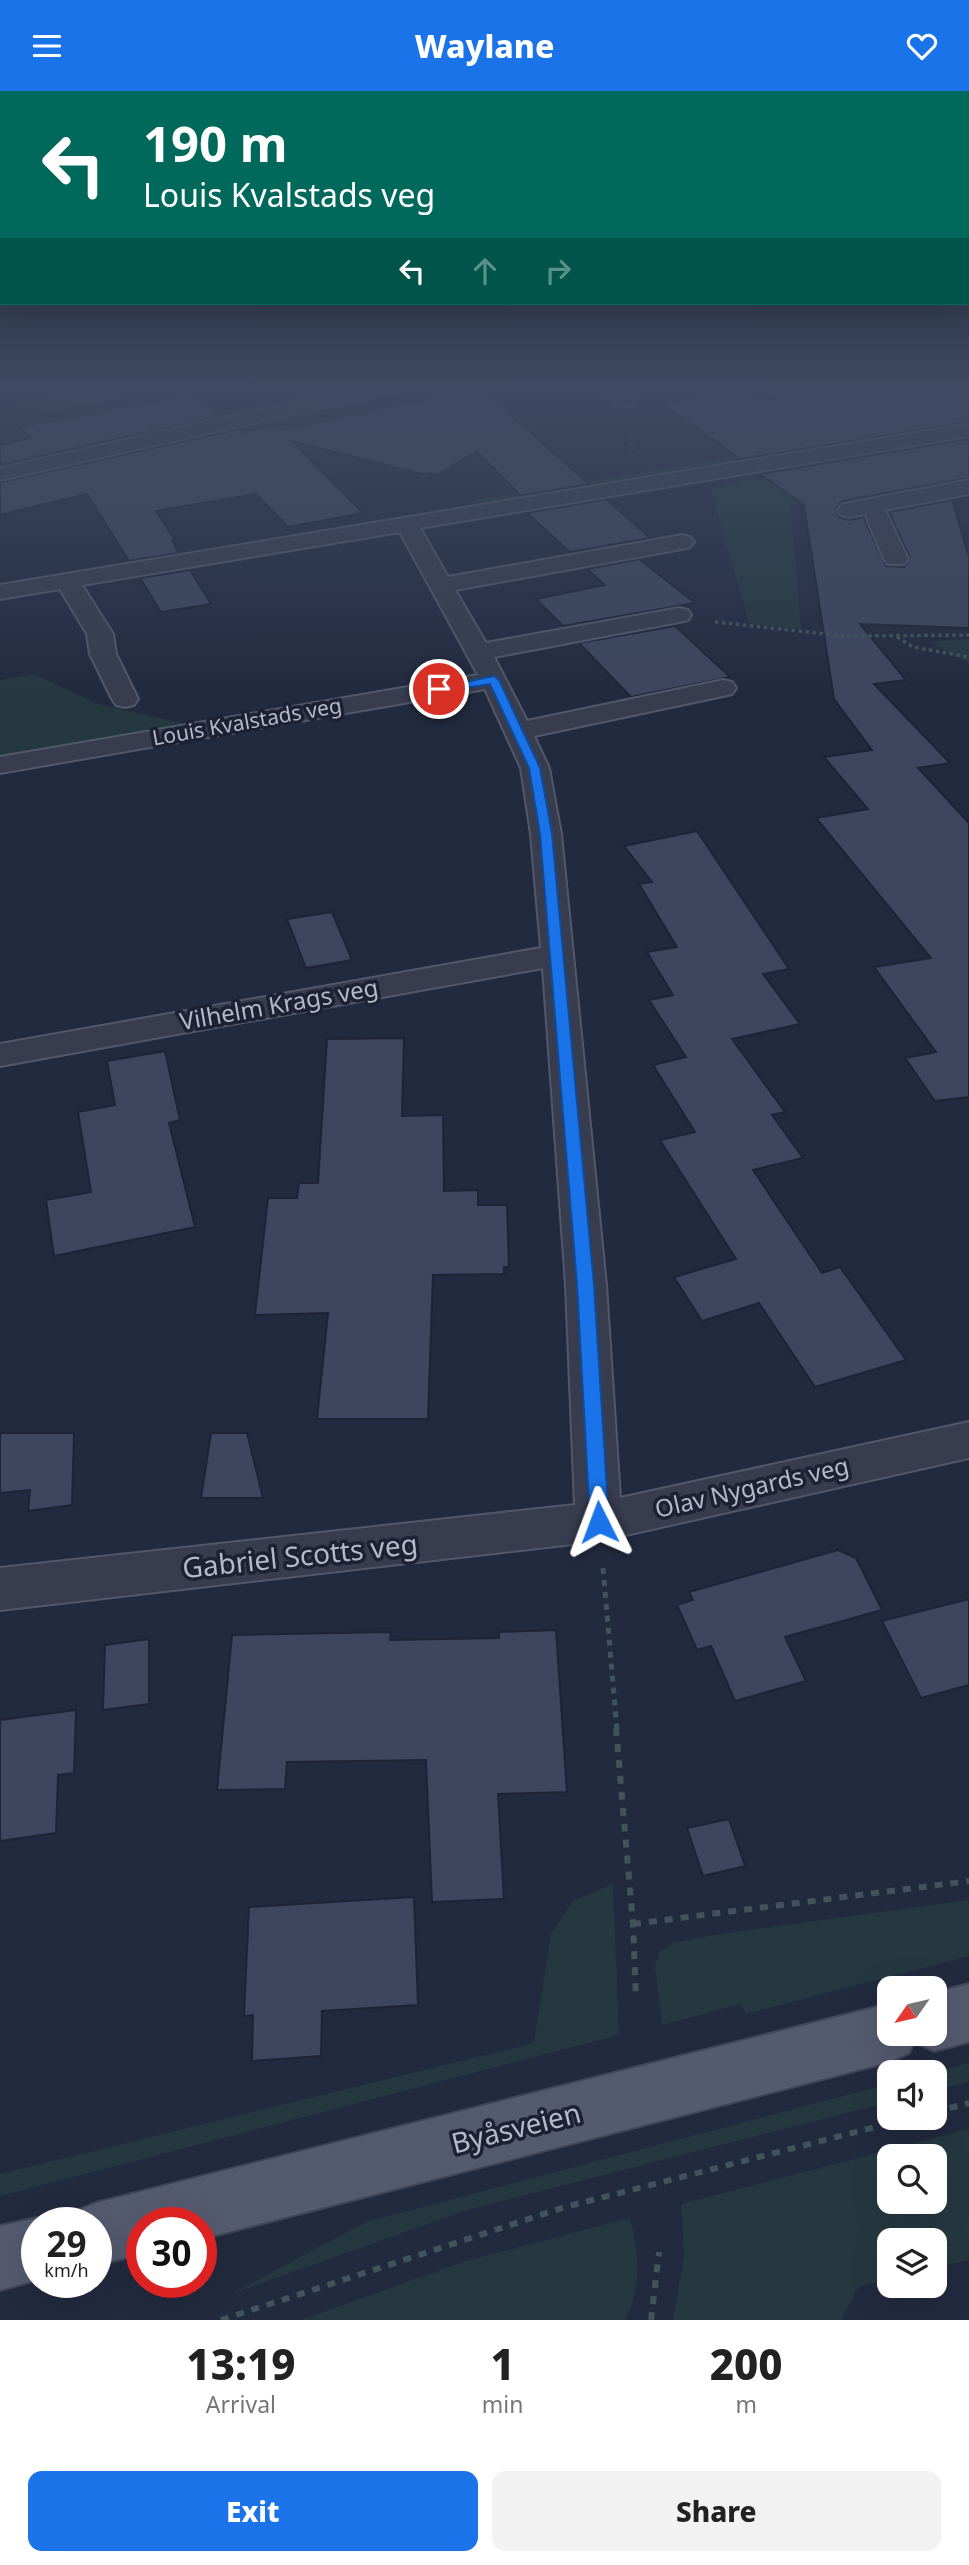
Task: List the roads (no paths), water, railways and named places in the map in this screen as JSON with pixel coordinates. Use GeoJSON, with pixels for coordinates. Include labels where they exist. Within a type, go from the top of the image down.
{"type":"FeatureCollection","features":[{"type":"Feature","properties":{"kind":"main road"},"geometry":{"type":"LineString","coordinates":[[947,2019],[969,2013]]}},
{"type":"Feature","properties":{"kind":"main road","name":"Byåsveien"},"geometry":{"type":"LineString","coordinates":[[205,2207],[877,2036]]}},
{"type":"Feature","properties":{"kind":"main road"},"geometry":{"type":"LineString","coordinates":[[0,2259],[21,2253]]}},
{"type":"Feature","properties":{"kind":"street"},"geometry":{"type":"LineString","coordinates":[[0,592],[616,489]]}},
{"type":"Feature","properties":{"kind":"street"},"geometry":{"type":"LineString","coordinates":[[849,510],[958,489]]}},
{"type":"Feature","properties":{"kind":"street"},"geometry":{"type":"LineString","coordinates":[[872,505],[896,559]]}},
{"type":"Feature","properties":{"kind":"street"},"geometry":{"type":"LineString","coordinates":[[407,524],[486,666],[535,768],[546,834],[558,955],[586,1285],[599,1522]]}},
{"type":"Feature","properties":{"kind":"street"},"geometry":{"type":"LineString","coordinates":[[441,585],[682,542]]}},
{"type":"Feature","properties":{"kind":"street"},"geometry":{"type":"LineString","coordinates":[[67,581],[100,634],[103,654],[125,699]]}},
{"type":"Feature","properties":{"kind":"street","name":"Louis Kvalstads veg"},"geometry":{"type":"LineString","coordinates":[[0,765],[486,666],[679,615]]}},
{"type":"Feature","properties":{"kind":"street"},"geometry":{"type":"LineString","coordinates":[[517,731],[723,688]]}},
{"type":"Feature","properties":{"kind":"street","name":"Vilhelm Krags veg"},"geometry":{"type":"LineString","coordinates":[[0,1055],[558,955]]}},
{"type":"Feature","properties":{"kind":"street","name":"Olav Nygards veg"},"geometry":{"type":"LineString","coordinates":[[599,1522],[969,1440]]}},
{"type":"Feature","properties":{"kind":"street","name":"Gabriel Scotts veg"},"geometry":{"type":"LineString","coordinates":[[0,1590],[599,1522]]}}]}
